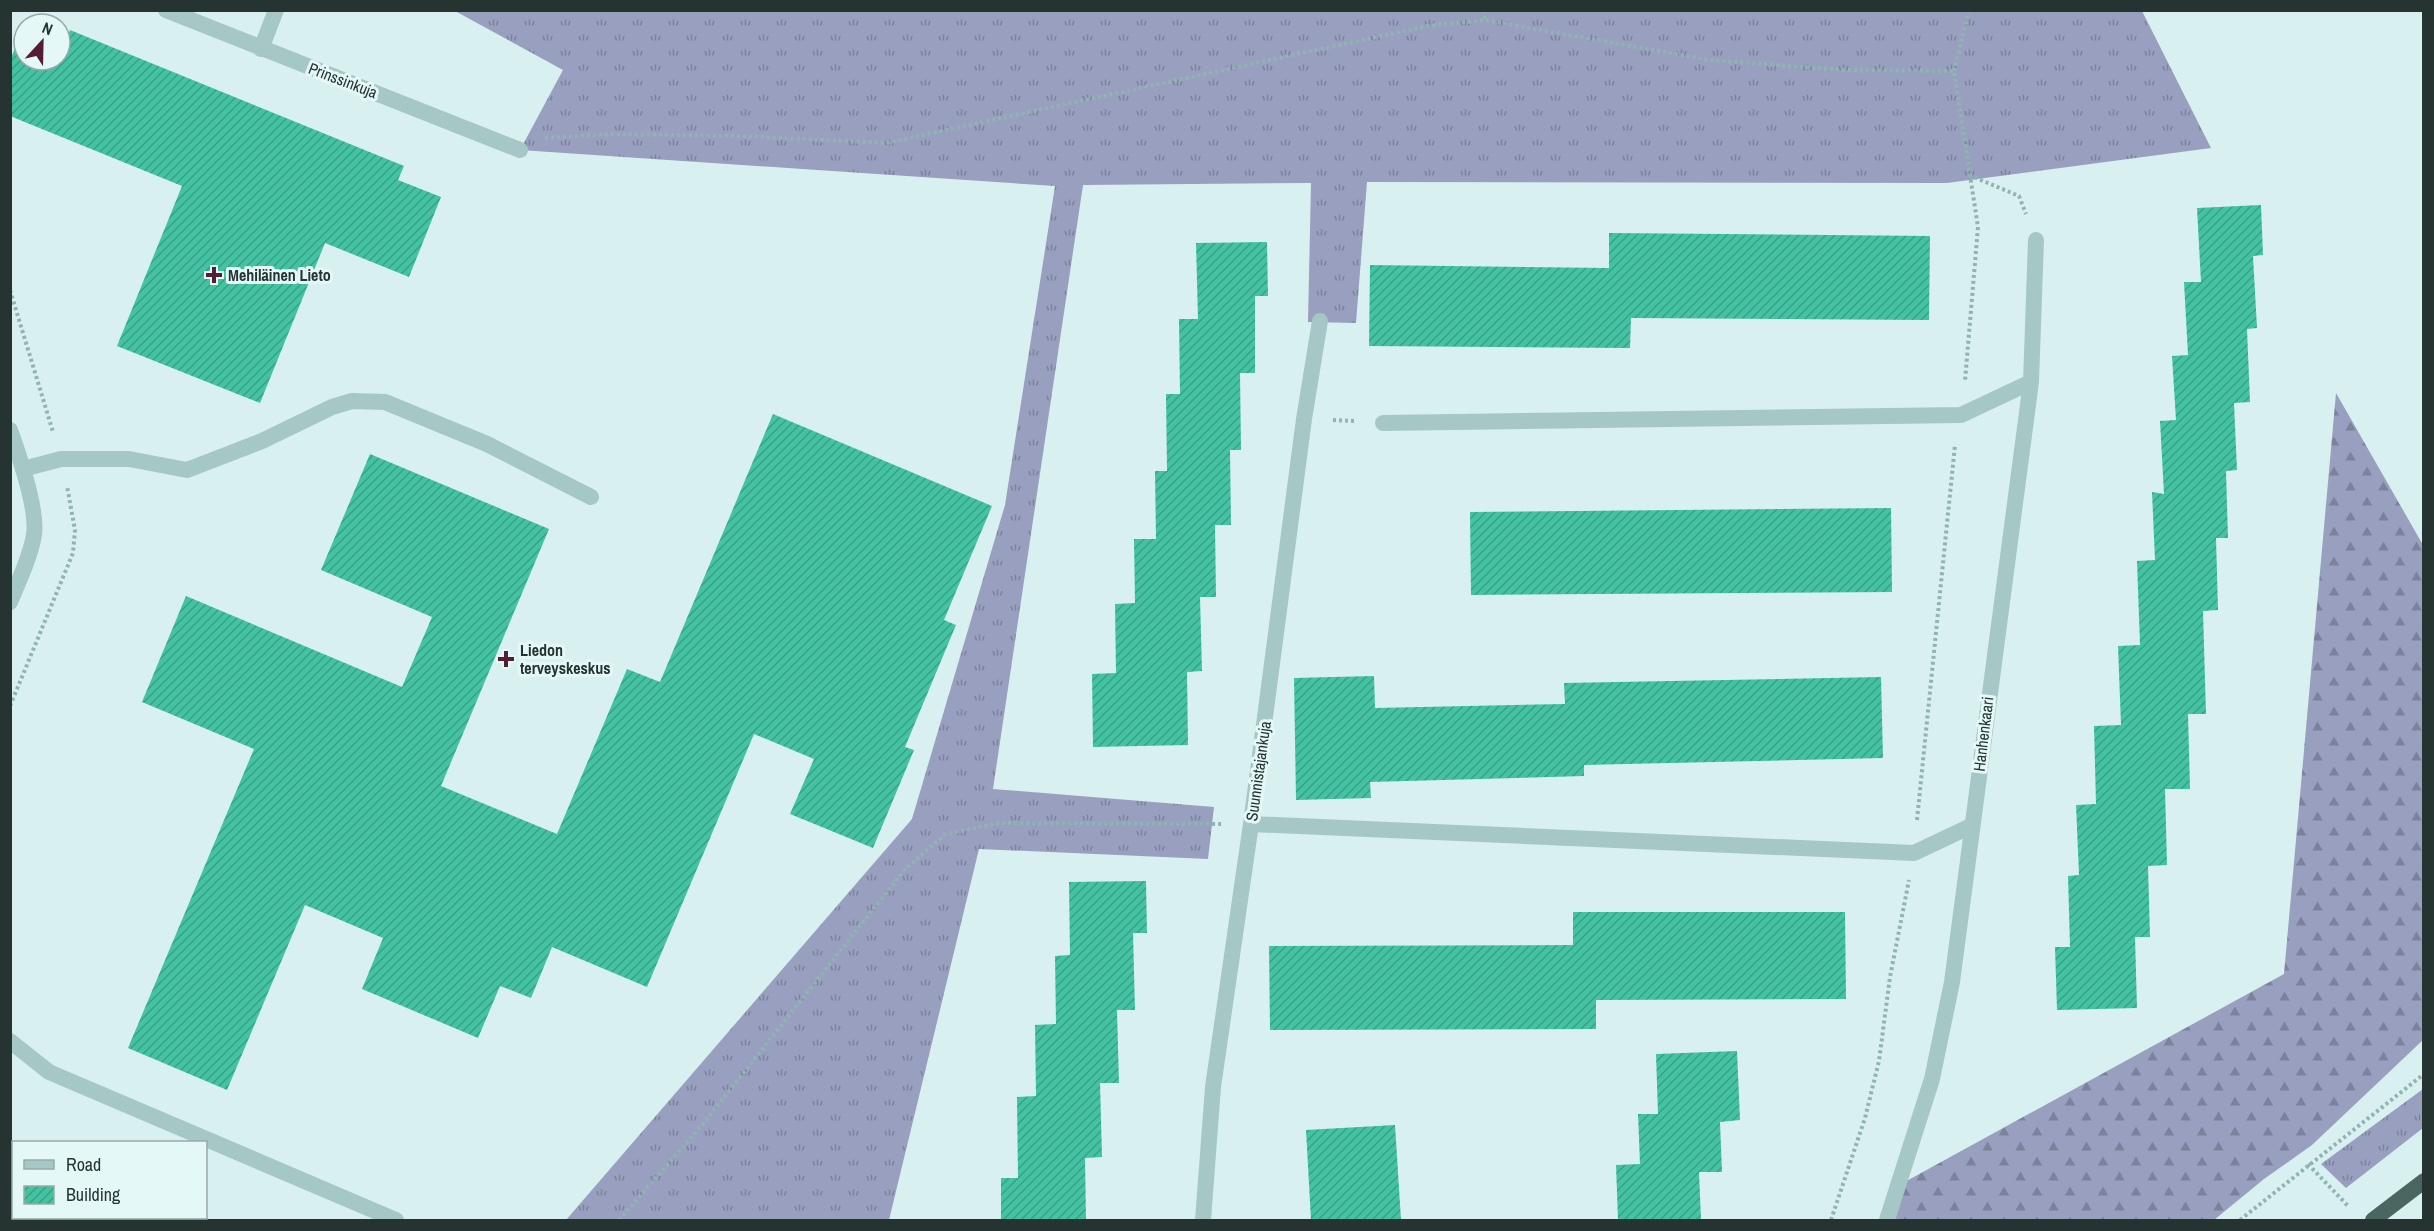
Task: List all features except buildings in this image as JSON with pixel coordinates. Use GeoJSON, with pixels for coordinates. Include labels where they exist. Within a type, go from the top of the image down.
{"type":"FeatureCollection","features":[{"type":"Feature","properties":{"kind":"highway"},"geometry":{"type":"LineString","coordinates":[[2373,1221],[2424,1181]]}},
{"type":"Feature","properties":{"kind":"street","name":"Prinssinkuja"},"geometry":{"type":"LineString","coordinates":[[166,10],[520,150]]}},
{"type":"Feature","properties":{"kind":"street"},"geometry":{"type":"LineString","coordinates":[[261,49],[276,10]]}},
{"type":"Feature","properties":{"kind":"street","name":"Hanhenkaari"},"geometry":{"type":"LineString","coordinates":[[1887,1221],[1932,1079],[1952,982],[2031,382],[2036,240]]}},
{"type":"Feature","properties":{"kind":"street","name":"Suunnistajankuja"},"geometry":{"type":"LineString","coordinates":[[1203,1221],[1213,1087],[1251,824],[1304,419],[1320,321]]}},
{"type":"Feature","properties":{"kind":"street"},"geometry":{"type":"LineString","coordinates":[[1383,423],[1961,415],[2031,382]]}},
{"type":"Feature","properties":{"kind":"street"},"geometry":{"type":"LineString","coordinates":[[23,469],[61,459],[129,459],[187,470],[262,441],[332,407],[352,401],[384,402],[487,444],[591,497]]}},
{"type":"Feature","properties":{"kind":"street"},"geometry":{"type":"LineString","coordinates":[[10,429],[23,469],[34,533],[27,560],[10,602]]}},
{"type":"Feature","properties":{"kind":"street"},"geometry":{"type":"LineString","coordinates":[[1251,824],[1914,853],[1971,826]]}},
{"type":"Feature","properties":{"kind":"street"},"geometry":{"type":"LineString","coordinates":[[10,1041],[49,1072],[396,1221]]}},
{"type":"Feature","properties":{"kind":"path"},"geometry":{"type":"LineString","coordinates":[[1484,10],[1485,20]]}},
{"type":"Feature","properties":{"kind":"path"},"geometry":{"type":"LineString","coordinates":[[1831,1221],[1865,1118],[1879,1061],[1890,977],[1914,853],[1954,456],[1961,415],[1977,227],[1954,71],[1969,10]]}},
{"type":"Feature","properties":{"kind":"path"},"geometry":{"type":"LineString","coordinates":[[520,150],[549,137],[612,134],[740,136],[886,143],[1427,26],[1485,20],[1709,60],[1844,70],[1954,71]]}},
{"type":"Feature","properties":{"kind":"path"},"geometry":{"type":"LineString","coordinates":[[1968,175],[2019,196],[2036,240]]}},
{"type":"Feature","properties":{"kind":"path"},"geometry":{"type":"LineString","coordinates":[[1304,419],[1383,423]]}},
{"type":"Feature","properties":{"kind":"path"},"geometry":{"type":"LineString","coordinates":[[619,1221],[703,1124],[905,869],[946,834],[1000,823],[1251,824]]}},
{"type":"Feature","properties":{"kind":"path"},"geometry":{"type":"LineString","coordinates":[[2240,1221],[2308,1164],[2424,1074]]}},
{"type":"Feature","properties":{"kind":"path"},"geometry":{"type":"LineString","coordinates":[[2308,1164],[2355,1212]]}},
{"type":"Feature","properties":{"kind":"green space"},"geometry":{"type":"Polygon","coordinates":[[[455,11],[2142,11],[2211,148],[1947,183],[1367,182],[1356,323],[1308,322],[1311,183],[1083,185],[993,789],[1214,807],[1208,859],[979,849],[889,1220],[566,1220],[912,819],[1005,505],[1055,186],[520,150],[563,70],[455,11]]]}},
{"type":"Feature","properties":{"kind":"green space"},"geometry":{"type":"Polygon","coordinates":[[[2336,393],[2423,545],[2423,1040],[2312,1145],[2264,1179],[2214,1220],[1887,1220],[1901,1184],[2284,974],[2336,393]]]}},
{"type":"Feature","properties":{"kind":"green space"},"geometry":{"type":"Polygon","coordinates":[[[2423,1089],[2423,1128],[2346,1188],[2321,1164],[2423,1089]]]}},
{"type":"Feature","properties":{"kind":"place","name":"Mehiläinen Lieto"},"geometry":{"type":"Point","coordinates":[214,275]}},
{"type":"Feature","properties":{"kind":"place","name":"Liedon terveyskeskus"},"geometry":{"type":"Point","coordinates":[506,659]}}]}
